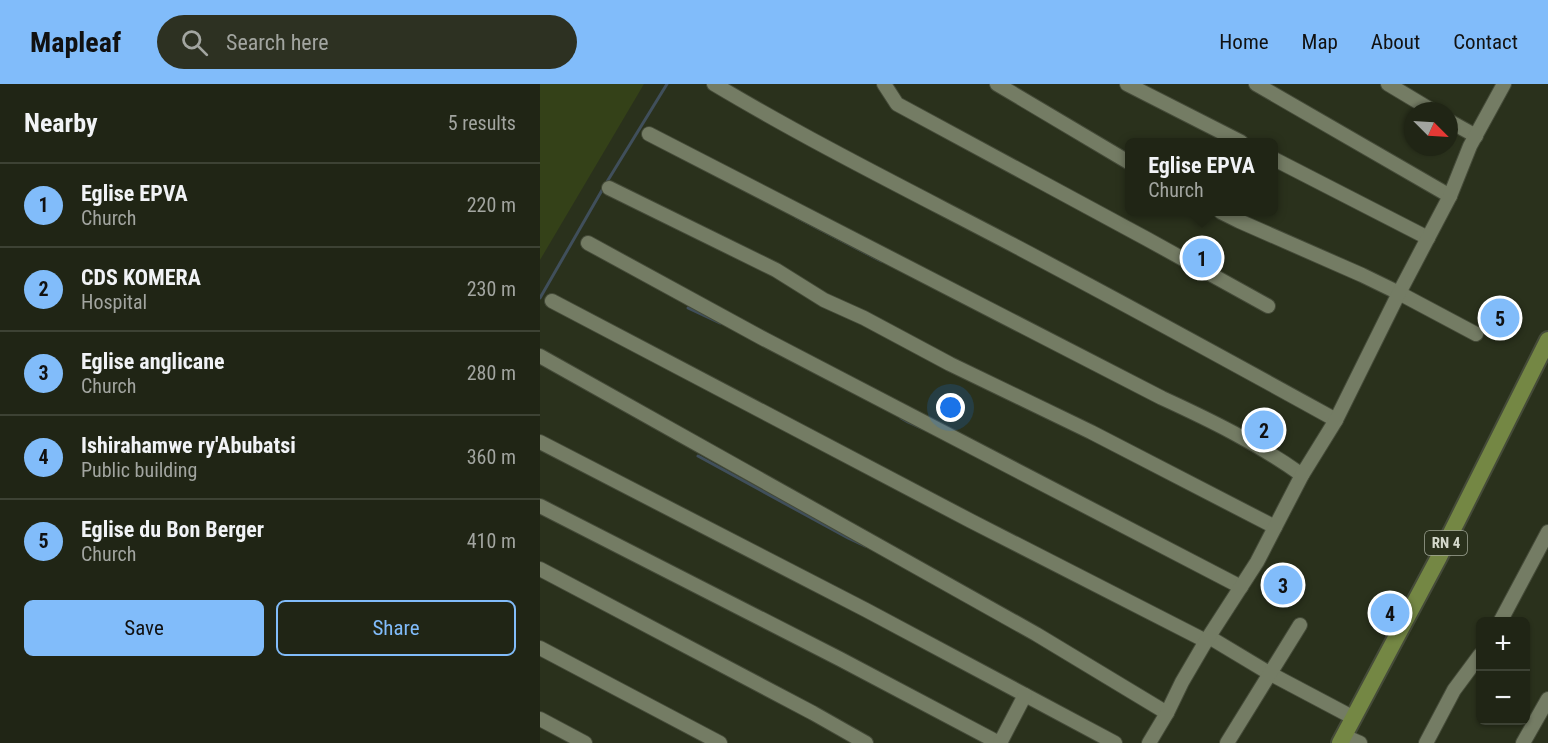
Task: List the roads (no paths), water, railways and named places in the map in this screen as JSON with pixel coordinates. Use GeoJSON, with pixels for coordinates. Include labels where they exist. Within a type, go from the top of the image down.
{"type":"FeatureCollection","features":[{"type":"Feature","properties":{"kind":"main road","name":"RN 4"},"geometry":{"type":"LineString","coordinates":[[1342,740],[1439,557],[1548,340]]}},
{"type":"Feature","properties":{"kind":"street"},"geometry":{"type":"LineString","coordinates":[[714,84],[775,120],[1030,254],[1336,420]]}},
{"type":"Feature","properties":{"kind":"street"},"geometry":{"type":"LineString","coordinates":[[884,84],[897,104],[1268,306]]}},
{"type":"Feature","properties":{"kind":"street"},"geometry":{"type":"LineString","coordinates":[[997,84],[1125,160]]}},
{"type":"Feature","properties":{"kind":"street"},"geometry":{"type":"LineString","coordinates":[[1127,84],[1233,138]]}},
{"type":"Feature","properties":{"kind":"street"},"geometry":{"type":"LineString","coordinates":[[1256,84],[1450,196]]}},
{"type":"Feature","properties":{"kind":"street"},"geometry":{"type":"LineString","coordinates":[[1388,84],[1418,102]]}},
{"type":"Feature","properties":{"kind":"street"},"geometry":{"type":"LineString","coordinates":[[1149,743],[1182,682],[1257,562],[1302,475],[1336,420],[1450,196],[1470,146],[1504,84]]}},
{"type":"Feature","properties":{"kind":"street"},"geometry":{"type":"LineString","coordinates":[[1458,125],[1476,136]]}},
{"type":"Feature","properties":{"kind":"street"},"geometry":{"type":"LineString","coordinates":[[649,134],[1162,398],[1208,419],[1302,475]]}},
{"type":"Feature","properties":{"kind":"street"},"geometry":{"type":"LineString","coordinates":[[1278,161],[1428,238]]}},
{"type":"Feature","properties":{"kind":"street"},"geometry":{"type":"LineString","coordinates":[[609,188],[776,270],[824,300],[1091,432],[1275,527]]}},
{"type":"Feature","properties":{"kind":"street"},"geometry":{"type":"LineString","coordinates":[[1229,216],[1341,265],[1476,334]]}},
{"type":"Feature","properties":{"kind":"street"},"geometry":{"type":"LineString","coordinates":[[588,243],[795,355],[1242,587]]}},
{"type":"Feature","properties":{"kind":"street"},"geometry":{"type":"LineString","coordinates":[[552,301],[971,521],[1208,639],[1354,718]]}},
{"type":"Feature","properties":{"kind":"street"},"geometry":{"type":"LineString","coordinates":[[540,356],[1036,634],[1167,713]]}},
{"type":"Feature","properties":{"kind":"street"},"geometry":{"type":"LineString","coordinates":[[540,442],[866,610],[1115,743]]}},
{"type":"Feature","properties":{"kind":"street"},"geometry":{"type":"LineString","coordinates":[[540,506],[1000,743],[1025,695]]}},
{"type":"Feature","properties":{"kind":"street"},"geometry":{"type":"LineString","coordinates":[[1502,617],[1548,532]]}},
{"type":"Feature","properties":{"kind":"street"},"geometry":{"type":"LineString","coordinates":[[540,569],[866,743]]}},
{"type":"Feature","properties":{"kind":"street"},"geometry":{"type":"LineString","coordinates":[[1227,743],[1300,625]]}},
{"type":"Feature","properties":{"kind":"street"},"geometry":{"type":"LineString","coordinates":[[540,648],[720,743]]}},
{"type":"Feature","properties":{"kind":"street"},"geometry":{"type":"LineString","coordinates":[[1426,743],[1454,690],[1476,660]]}},
{"type":"Feature","properties":{"kind":"street"},"geometry":{"type":"LineString","coordinates":[[1523,743],[1548,699]]}},
{"type":"Feature","properties":{"kind":"street"},"geometry":{"type":"LineString","coordinates":[[540,719],[585,743]]}},
{"type":"Feature","properties":{"kind":"street"},"geometry":{"type":"LineString","coordinates":[[1342,740],[1360,743]]}},
{"type":"Feature","properties":{"kind":"waterway"},"geometry":{"type":"LineString","coordinates":[[540,298],[667,84]]}},
{"type":"Feature","properties":{"kind":"waterway"},"geometry":{"type":"LineString","coordinates":[[796,217],[881,261]]}},
{"type":"Feature","properties":{"kind":"waterway"},"geometry":{"type":"LineString","coordinates":[[688,308],[720,323]]}},
{"type":"Feature","properties":{"kind":"waterway"},"geometry":{"type":"LineString","coordinates":[[901,418],[930,432]]}},
{"type":"Feature","properties":{"kind":"waterway"},"geometry":{"type":"LineString","coordinates":[[698,456],[865,546]]}},
{"type":"Feature","properties":{"kind":"place","name":"Eglise EPVA"},"geometry":{"type":"Point","coordinates":[1202,258]}},
{"type":"Feature","properties":{"kind":"place","name":"Eglise du Bon Berger"},"geometry":{"type":"Point","coordinates":[1500,318]}},
{"type":"Feature","properties":{"kind":"place","name":"CDS KOMERA"},"geometry":{"type":"Point","coordinates":[1264,430]}},
{"type":"Feature","properties":{"kind":"place","name":"Eglise anglicane"},"geometry":{"type":"Point","coordinates":[1283,585]}},
{"type":"Feature","properties":{"kind":"place","name":"Ishirahamwe ry'Abubatsi"},"geometry":{"type":"Point","coordinates":[1390,613]}}]}
